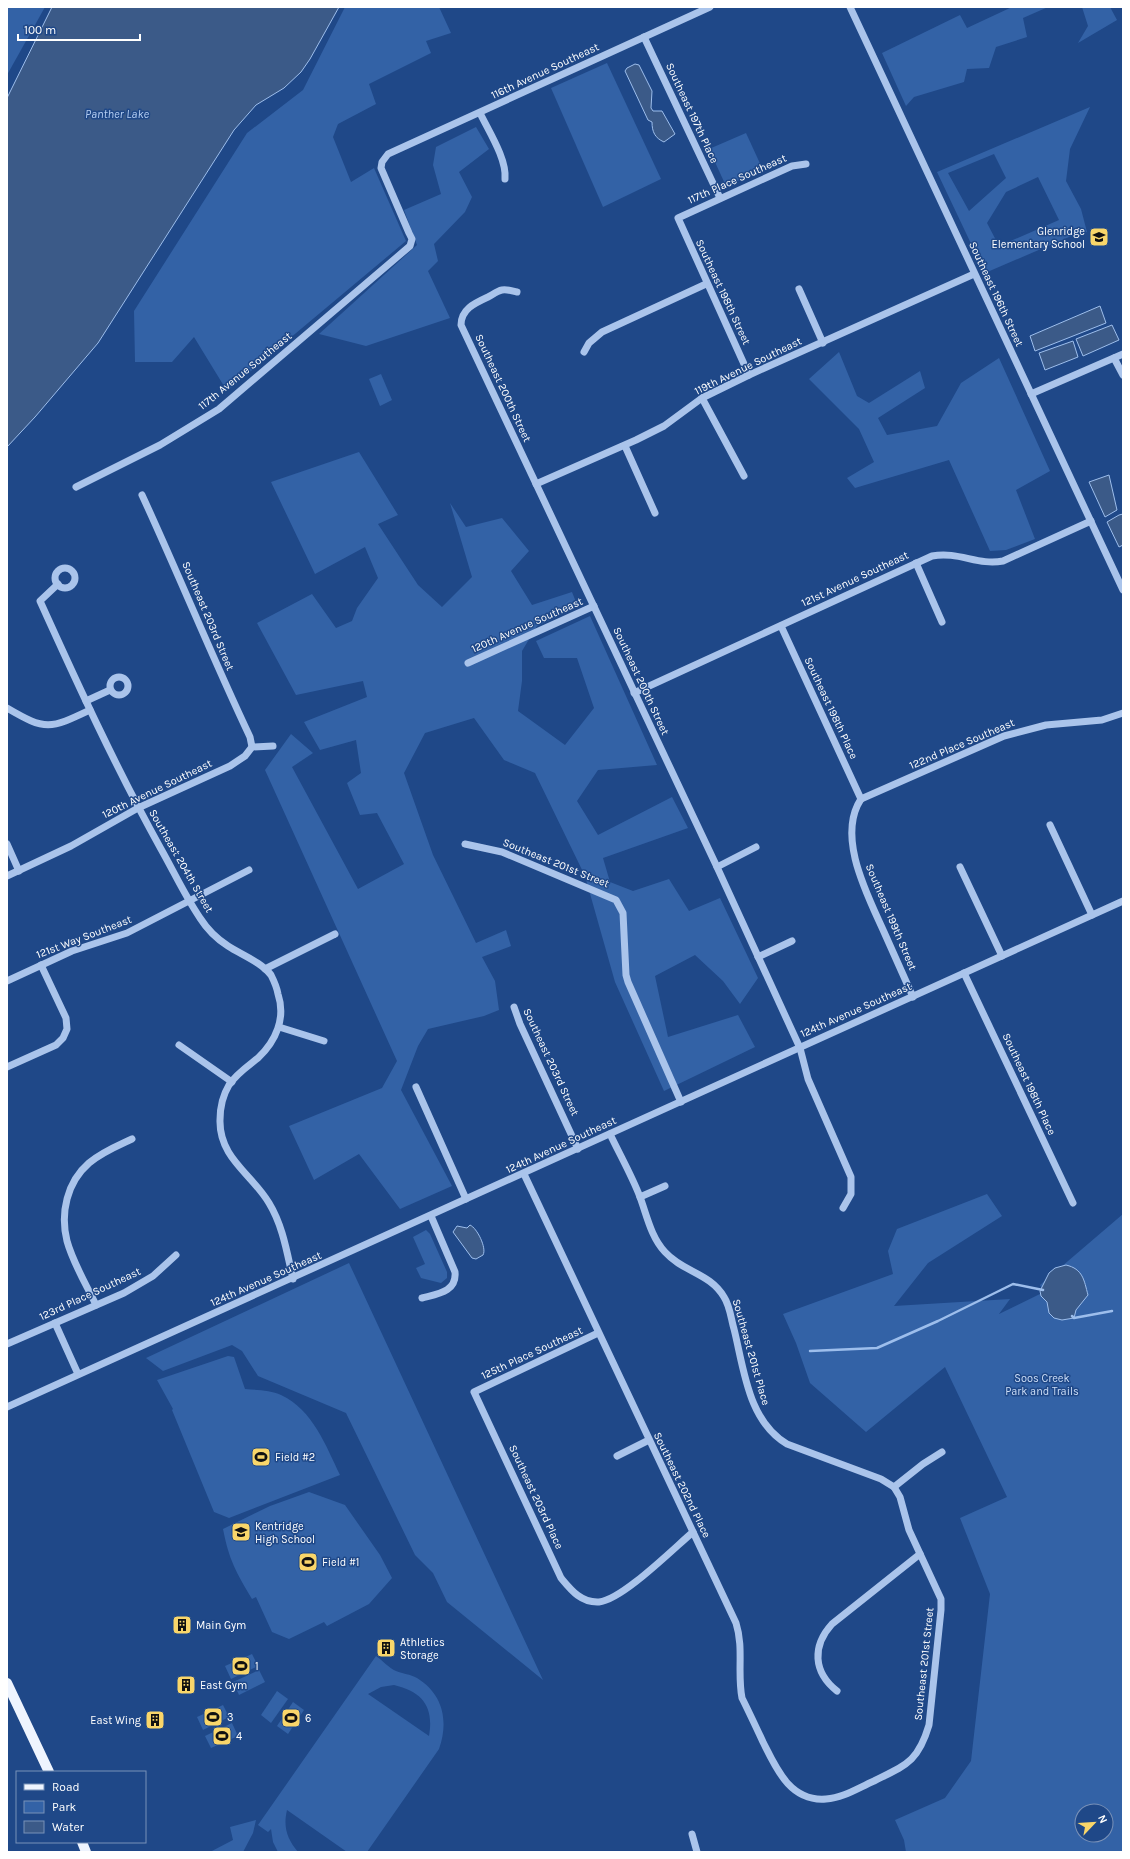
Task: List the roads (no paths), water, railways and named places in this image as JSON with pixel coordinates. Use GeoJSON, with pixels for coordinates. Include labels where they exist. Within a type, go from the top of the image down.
{"type":"FeatureCollection","features":[{"type":"Feature","properties":{"kind":"main road"},"geometry":{"type":"LineString","coordinates":[[7,1683],[49,1771]]}},
{"type":"Feature","properties":{"kind":"street","name":"116th Avenue Southeast"},"geometry":{"type":"LineString","coordinates":[[410,246],[412,239],[381,168],[382,162],[388,154],[710,7]]}},
{"type":"Feature","properties":{"kind":"street","name":"Southeast 196th Street"},"geometry":{"type":"LineString","coordinates":[[850,7],[1123,590]]}},
{"type":"Feature","properties":{"kind":"street","name":"Southeast 197th Place"},"geometry":{"type":"LineString","coordinates":[[644,37],[720,198]]}},
{"type":"Feature","properties":{"kind":"street"},"geometry":{"type":"LineString","coordinates":[[480,113],[502,160],[505,169],[505,179]]}},
{"type":"Feature","properties":{"kind":"street","name":"117th Place Southeast"},"geometry":{"type":"LineString","coordinates":[[678,218],[792,166],[806,164]]}},
{"type":"Feature","properties":{"kind":"street","name":"Southeast 198th Street"},"geometry":{"type":"LineString","coordinates":[[678,218],[706,284],[749,375]]}},
{"type":"Feature","properties":{"kind":"street","name":"117th Avenue Southeast"},"geometry":{"type":"LineString","coordinates":[[76,487],[160,445],[219,410],[410,246]]}},
{"type":"Feature","properties":{"kind":"street","name":"119th Avenue Southeast"},"geometry":{"type":"LineString","coordinates":[[536,484],[626,446],[664,426],[702,398],[749,375],[974,274]]}},
{"type":"Feature","properties":{"kind":"street"},"geometry":{"type":"LineString","coordinates":[[584,352],[589,343],[602,332],[706,284]]}},
{"type":"Feature","properties":{"kind":"street"},"geometry":{"type":"LineString","coordinates":[[798,289],[823,342]]}},
{"type":"Feature","properties":{"kind":"street","name":"Southeast 200th Street"},"geometry":{"type":"LineString","coordinates":[[517,292],[500,290],[474,304],[465,312],[462,317],[461,325],[717,867],[800,1048]]}},
{"type":"Feature","properties":{"kind":"street"},"geometry":{"type":"LineString","coordinates":[[1031,394],[1123,354]]}},
{"type":"Feature","properties":{"kind":"street"},"geometry":{"type":"LineString","coordinates":[[1114,358],[1123,375]]}},
{"type":"Feature","properties":{"kind":"street"},"geometry":{"type":"LineString","coordinates":[[702,398],[744,476]]}},
{"type":"Feature","properties":{"kind":"street"},"geometry":{"type":"LineString","coordinates":[[626,446],[655,513]]}},
{"type":"Feature","properties":{"kind":"street","name":"Southeast 203rd Street"},"geometry":{"type":"LineString","coordinates":[[142,495],[175,566],[208,647],[250,737],[252,747]]}},
{"type":"Feature","properties":{"kind":"street","name":"121st Avenue Southeast"},"geometry":{"type":"LineString","coordinates":[[634,693],[932,556],[953,554],[989,563],[1002,561],[1091,521]]}},
{"type":"Feature","properties":{"kind":"street"},"geometry":{"type":"LineString","coordinates":[[916,563],[942,622]]}},
{"type":"Feature","properties":{"kind":"street","name":"Southeast 204th Street"},"geometry":{"type":"LineString","coordinates":[[58,584],[40,601],[90,710],[138,808],[190,901],[206,926],[218,939],[265,969],[275,984],[280,1001],[279,1027],[272,1043],[265,1052],[232,1082],[224,1098],[221,1109],[221,1132],[223,1142],[235,1163],[260,1190],[270,1204],[279,1222],[293,1279]]}},
{"type":"Feature","properties":{"kind":"street","name":"120th Avenue Southeast"},"geometry":{"type":"LineString","coordinates":[[468,663],[594,606]]}},
{"type":"Feature","properties":{"kind":"street","name":"Southeast 198th Place"},"geometry":{"type":"LineString","coordinates":[[781,626],[860,799]]}},
{"type":"Feature","properties":{"kind":"street"},"geometry":{"type":"LineString","coordinates":[[86,701],[110,690]]}},
{"type":"Feature","properties":{"kind":"street"},"geometry":{"type":"LineString","coordinates":[[7,708],[30,722],[46,726],[63,723],[90,710]]}},
{"type":"Feature","properties":{"kind":"street","name":"122nd Place Southeast"},"geometry":{"type":"LineString","coordinates":[[860,799],[1004,736],[1046,725],[1102,720],[1123,713]]}},
{"type":"Feature","properties":{"kind":"street"},"geometry":{"type":"LineString","coordinates":[[252,747],[273,746]]}},
{"type":"Feature","properties":{"kind":"street","name":"120th Avenue Southeast"},"geometry":{"type":"LineString","coordinates":[[7,876],[71,846],[138,808],[230,766],[245,756],[252,747]]}},
{"type":"Feature","properties":{"kind":"street","name":"Southeast 199th Street"},"geometry":{"type":"LineString","coordinates":[[860,799],[856,806],[852,827],[856,862],[870,900],[913,996]]}},
{"type":"Feature","properties":{"kind":"street"},"geometry":{"type":"LineString","coordinates":[[1050,824],[1092,915]]}},
{"type":"Feature","properties":{"kind":"street"},"geometry":{"type":"LineString","coordinates":[[7,844],[19,870]]}},
{"type":"Feature","properties":{"kind":"street","name":"Southeast 201st Street"},"geometry":{"type":"LineString","coordinates":[[465,844],[502,852],[616,900],[623,913],[626,975],[628,982],[681,1102]]}},
{"type":"Feature","properties":{"kind":"street"},"geometry":{"type":"LineString","coordinates":[[717,867],[756,847]]}},
{"type":"Feature","properties":{"kind":"street"},"geometry":{"type":"LineString","coordinates":[[960,867],[1002,956]]}},
{"type":"Feature","properties":{"kind":"street","name":"121st Way Southeast"},"geometry":{"type":"LineString","coordinates":[[7,981],[78,949],[127,933],[249,870]]}},
{"type":"Feature","properties":{"kind":"street","name":"124th Avenue Southeast"},"geometry":{"type":"LineString","coordinates":[[7,1407],[293,1279],[1123,901]]}},
{"type":"Feature","properties":{"kind":"street"},"geometry":{"type":"LineString","coordinates":[[265,969],[335,934]]}},
{"type":"Feature","properties":{"kind":"street"},"geometry":{"type":"LineString","coordinates":[[758,957],[792,941]]}},
{"type":"Feature","properties":{"kind":"street"},"geometry":{"type":"LineString","coordinates":[[7,1067],[60,1041],[65,1034],[67,1023],[41,965]]}},
{"type":"Feature","properties":{"kind":"street","name":"Southeast 198th Place"},"geometry":{"type":"LineString","coordinates":[[964,973],[1073,1203]]}},
{"type":"Feature","properties":{"kind":"street","name":"Southeast 203rd Street"},"geometry":{"type":"LineString","coordinates":[[514,1007],[520,1024],[578,1149]]}},
{"type":"Feature","properties":{"kind":"street"},"geometry":{"type":"LineString","coordinates":[[279,1027],[324,1041]]}},
{"type":"Feature","properties":{"kind":"street"},"geometry":{"type":"LineString","coordinates":[[179,1045],[232,1082]]}},
{"type":"Feature","properties":{"kind":"street"},"geometry":{"type":"LineString","coordinates":[[800,1048],[808,1079],[851,1177],[851,1194],[843,1208]]}},
{"type":"Feature","properties":{"kind":"street"},"geometry":{"type":"LineString","coordinates":[[416,1088],[466,1200]]}},
{"type":"Feature","properties":{"kind":"street","name":"Southeast 201st Place"},"geometry":{"type":"LineString","coordinates":[[610,1134],[640,1197],[648,1222],[664,1251],[680,1265],[713,1283],[725,1298],[749,1392],[758,1416],[765,1425],[780,1440],[787,1444],[881,1479],[894,1487]]}},
{"type":"Feature","properties":{"kind":"street"},"geometry":{"type":"LineString","coordinates":[[96,1305],[68,1242],[64,1228],[64,1212],[67,1198],[73,1184],[89,1163],[107,1150],[132,1138]]}},
{"type":"Feature","properties":{"kind":"street","name":"Southeast 202nd Place"},"geometry":{"type":"LineString","coordinates":[[524,1174],[739,1633],[740,1688],[746,1707],[778,1774],[795,1790],[812,1798],[825,1799],[848,1793],[903,1766],[916,1755]]}},
{"type":"Feature","properties":{"kind":"street"},"geometry":{"type":"LineString","coordinates":[[640,1197],[665,1186]]}},
{"type":"Feature","properties":{"kind":"street"},"geometry":{"type":"LineString","coordinates":[[422,1298],[443,1293],[453,1286],[456,1280],[456,1272],[431,1216]]}},
{"type":"Feature","properties":{"kind":"street","name":"123rd Place Southeast"},"geometry":{"type":"LineString","coordinates":[[7,1344],[124,1293],[147,1280],[176,1255]]}},
{"type":"Feature","properties":{"kind":"street"},"geometry":{"type":"LineString","coordinates":[[55,1323],[78,1374]]}},
{"type":"Feature","properties":{"kind":"street","name":"125th Place Southeast"},"geometry":{"type":"LineString","coordinates":[[474,1392],[598,1333]]}},
{"type":"Feature","properties":{"kind":"street","name":"Southeast 203rd Place"},"geometry":{"type":"LineString","coordinates":[[474,1392],[562,1578],[570,1589],[580,1598],[598,1602],[614,1597],[693,1532]]}},
{"type":"Feature","properties":{"kind":"street"},"geometry":{"type":"LineString","coordinates":[[617,1456],[649,1440]]}},
{"type":"Feature","properties":{"kind":"street"},"geometry":{"type":"LineString","coordinates":[[837,1691],[825,1679],[818,1660],[820,1641],[824,1633],[832,1624],[920,1554],[909,1530],[900,1497],[894,1487],[923,1464],[942,1452]]}},
{"type":"Feature","properties":{"kind":"street","name":"Southeast 201st Street"},"geometry":{"type":"LineString","coordinates":[[916,1755],[924,1742],[928,1725],[941,1610],[941,1599],[920,1554]]}},
{"type":"Feature","properties":{"kind":"street"},"geometry":{"type":"LineString","coordinates":[[692,1834],[697,1852]]}},
{"type":"Feature","properties":{"kind":"water","name":"Panther Lake"},"geometry":{"type":"Polygon","coordinates":[[[52,7],[339,7],[310,59],[301,72],[284,88],[256,105],[234,130],[98,343],[35,417],[7,447],[7,98],[52,7]]]}},
{"type":"Feature","properties":{"kind":"water"},"geometry":{"type":"Polygon","coordinates":[[[635,64],[639,65],[652,91],[651,108],[653,111],[662,111],[675,134],[664,142],[658,139],[655,134],[652,122],[648,120],[625,71],[627,68],[635,64]]]}},
{"type":"Feature","properties":{"kind":"water"},"geometry":{"type":"Polygon","coordinates":[[[1100,306],[1106,323],[1035,351],[1030,336],[1100,306]]]}},
{"type":"Feature","properties":{"kind":"water"},"geometry":{"type":"Polygon","coordinates":[[[1112,325],[1119,340],[1083,356],[1076,339],[1112,325]]]}},
{"type":"Feature","properties":{"kind":"water"},"geometry":{"type":"Polygon","coordinates":[[[1073,341],[1078,357],[1045,370],[1039,353],[1073,341]]]}},
{"type":"Feature","properties":{"kind":"water"},"geometry":{"type":"Polygon","coordinates":[[[1109,475],[1117,510],[1105,517],[1089,482],[1109,475]]]}},
{"type":"Feature","properties":{"kind":"water"},"geometry":{"type":"Polygon","coordinates":[[[1123,514],[1123,545],[1119,547],[1107,522],[1123,514]]]}},
{"type":"Feature","properties":{"kind":"water"},"geometry":{"type":"Polygon","coordinates":[[[470,1225],[476,1230],[484,1248],[483,1255],[476,1259],[472,1258],[453,1232],[457,1226],[467,1228],[470,1225]]]}},
{"type":"Feature","properties":{"kind":"water"},"geometry":{"type":"Polygon","coordinates":[[[1066,1265],[1076,1269],[1082,1276],[1088,1295],[1076,1310],[1074,1318],[1062,1320],[1054,1318],[1049,1313],[1047,1302],[1041,1296],[1040,1291],[1049,1273],[1055,1268],[1066,1265]]]}},
{"type":"Feature","properties":{"kind":"waterway"},"geometry":{"type":"LineString","coordinates":[[810,1351],[877,1348],[938,1321],[1013,1284],[1043,1290]]}},
{"type":"Feature","properties":{"kind":"waterway"},"geometry":{"type":"LineString","coordinates":[[1072,1316],[1074,1318],[1112,1311]]}},
{"type":"Feature","properties":{"kind":"place","name":"Glenridge Elementary School"},"geometry":{"type":"Point","coordinates":[1099,237]}},
{"type":"Feature","properties":{"kind":"place","name":"Field #2"},"geometry":{"type":"Point","coordinates":[261,1457]}},
{"type":"Feature","properties":{"kind":"place","name":"Kentridge High School"},"geometry":{"type":"Point","coordinates":[241,1532]}},
{"type":"Feature","properties":{"kind":"place","name":"Field #1"},"geometry":{"type":"Point","coordinates":[308,1562]}},
{"type":"Feature","properties":{"kind":"place","name":"Main Gym"},"geometry":{"type":"Point","coordinates":[182,1625]}},
{"type":"Feature","properties":{"kind":"place","name":"Athletics Storage"},"geometry":{"type":"Point","coordinates":[386,1648]}},
{"type":"Feature","properties":{"kind":"place","name":"1"},"geometry":{"type":"Point","coordinates":[241,1666]}},
{"type":"Feature","properties":{"kind":"place","name":"East Gym"},"geometry":{"type":"Point","coordinates":[186,1685]}},
{"type":"Feature","properties":{"kind":"place","name":"3"},"geometry":{"type":"Point","coordinates":[213,1717]}},
{"type":"Feature","properties":{"kind":"place","name":"6"},"geometry":{"type":"Point","coordinates":[291,1718]}},
{"type":"Feature","properties":{"kind":"place","name":"East Wing"},"geometry":{"type":"Point","coordinates":[155,1720]}},
{"type":"Feature","properties":{"kind":"place","name":"4"},"geometry":{"type":"Point","coordinates":[222,1736]}},
{"type":"Feature","properties":{"kind":"park label","name":"Soos Creek Park and Trails"},"geometry":{"type":"Point","coordinates":[1042,1384]}}]}
